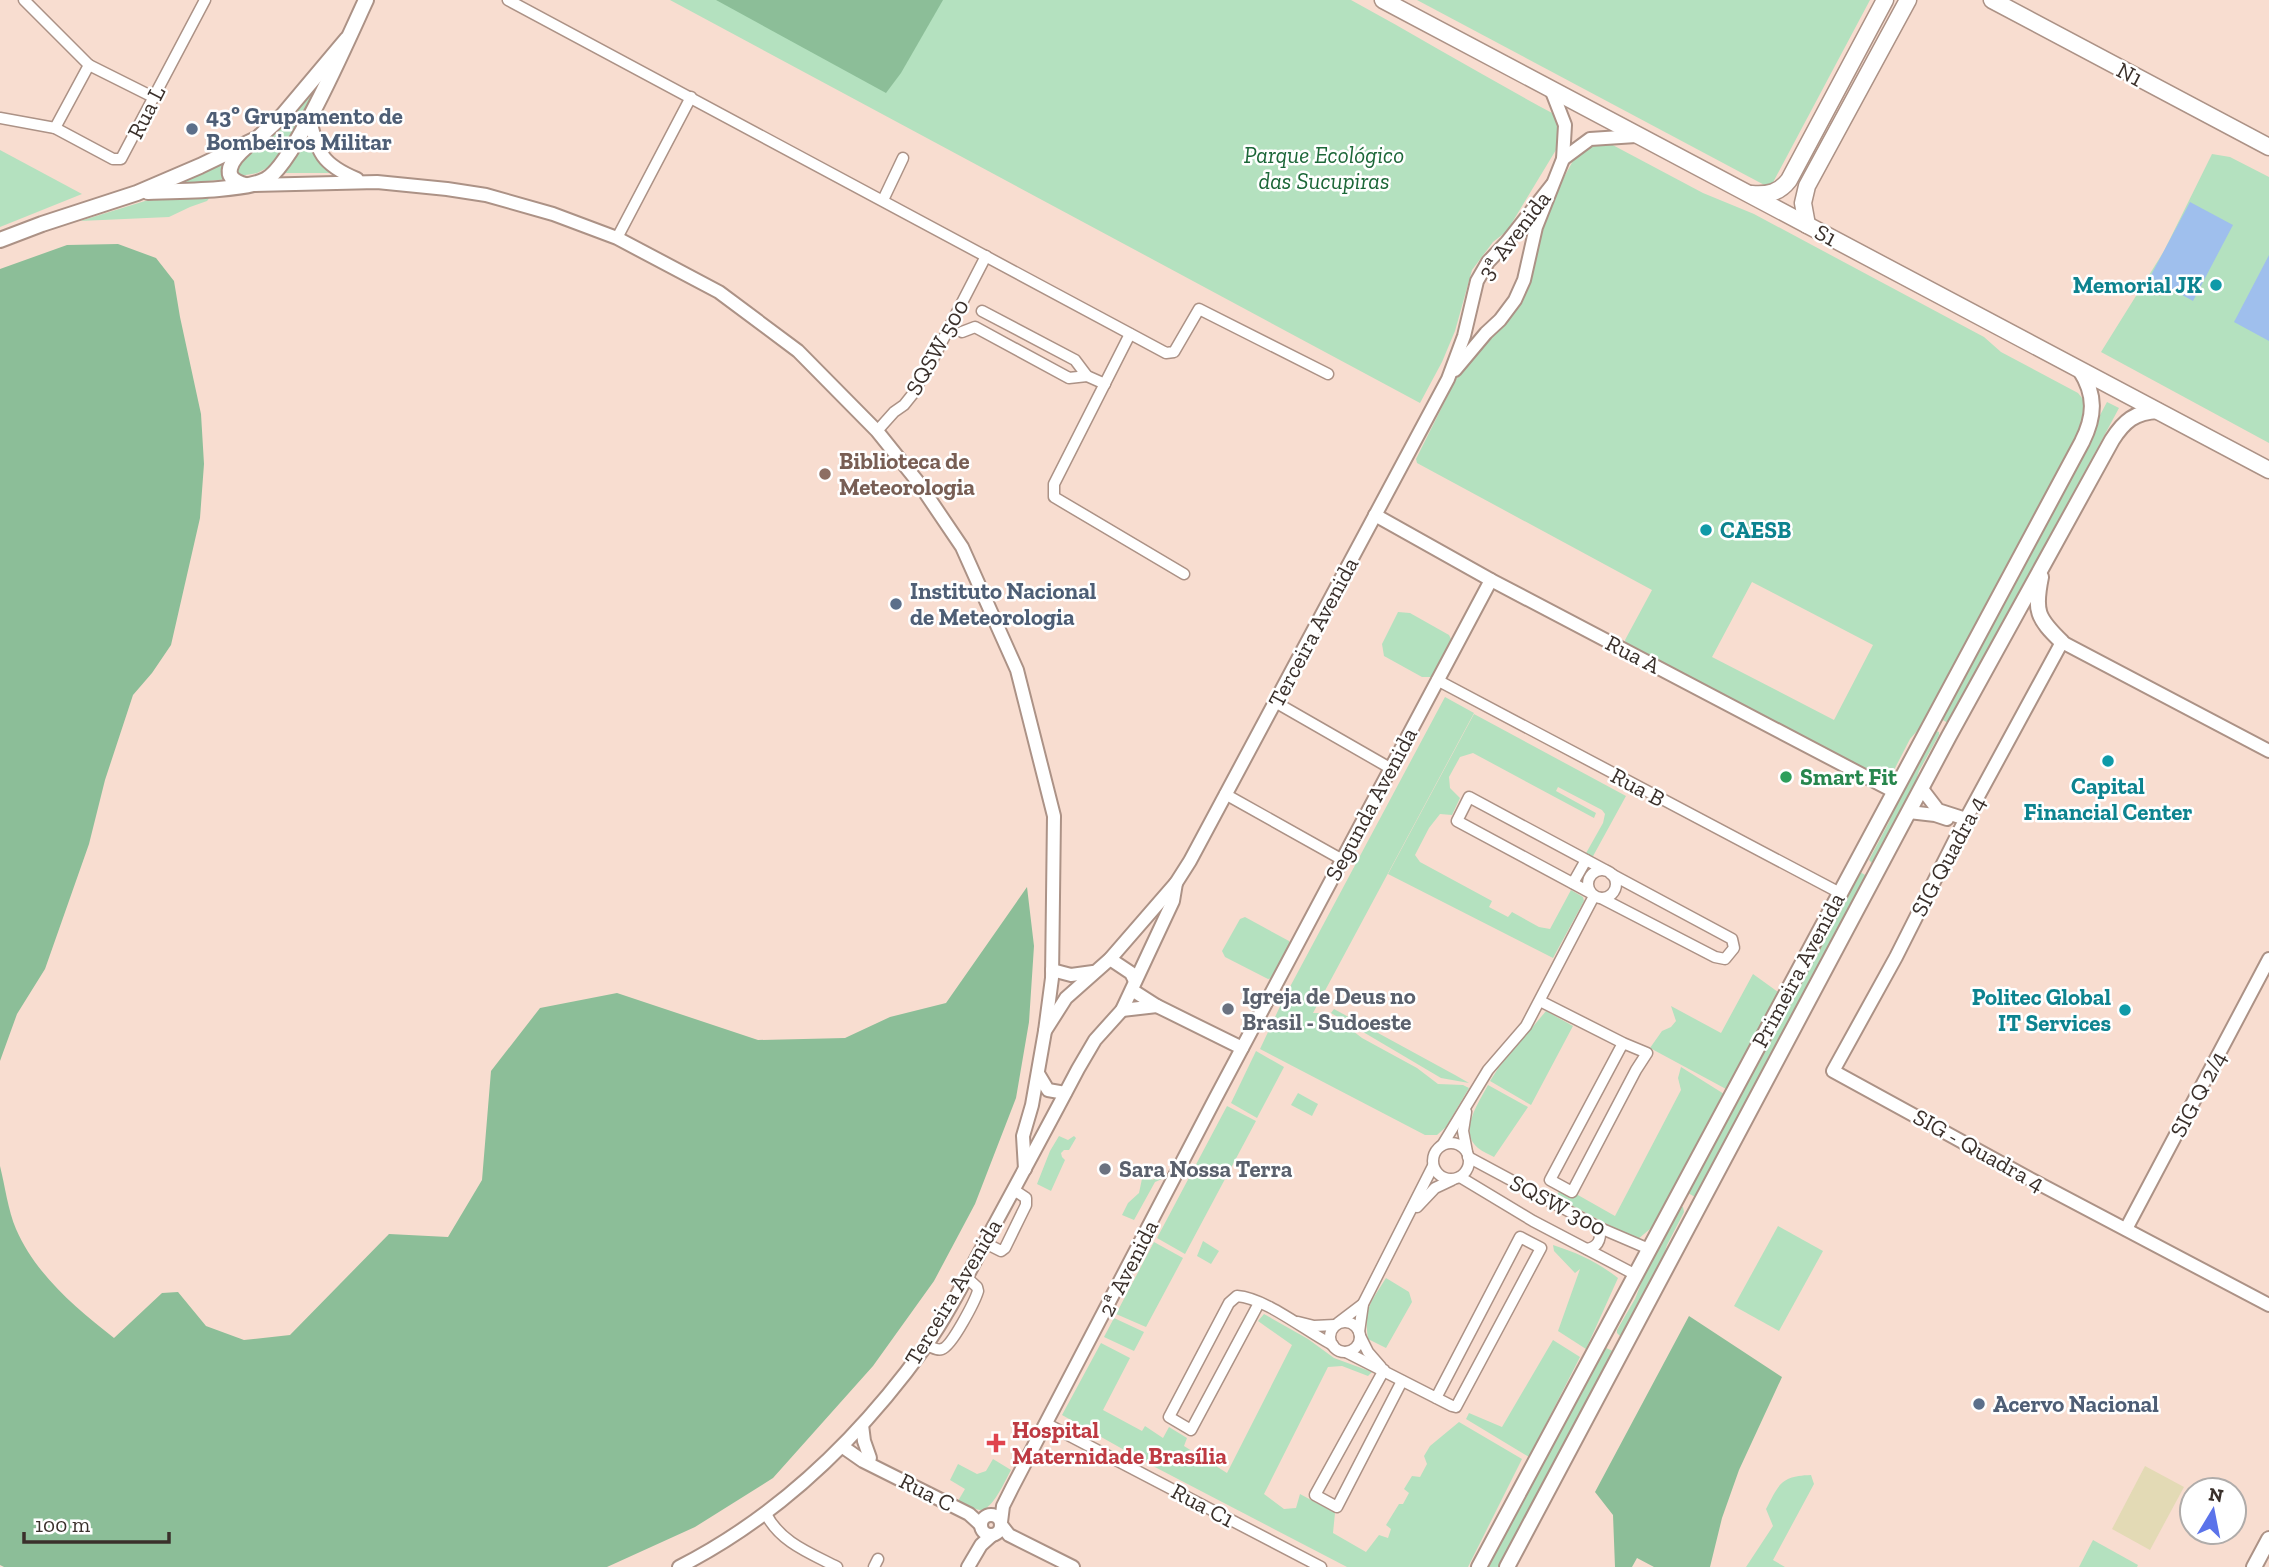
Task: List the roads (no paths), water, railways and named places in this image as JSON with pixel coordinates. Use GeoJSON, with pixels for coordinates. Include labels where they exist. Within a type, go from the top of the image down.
{"type":"FeatureCollection","features":[{"type":"Feature","properties":{"kind":"highway","name":"S1"},"geometry":{"type":"LineString","coordinates":[[1383,0],[2269,470]]}},
{"type":"Feature","properties":{"kind":"highway"},"geometry":{"type":"LineString","coordinates":[[1749,194],[1772,193],[1780,190],[1789,180],[1885,0]]}},
{"type":"Feature","properties":{"kind":"highway"},"geometry":{"type":"LineString","coordinates":[[1807,225],[1803,203],[1807,186],[1909,0]]}},
{"type":"Feature","properties":{"kind":"highway","name":"N1"},"geometry":{"type":"LineString","coordinates":[[1992,0],[2269,147]]}},
{"type":"Feature","properties":{"kind":"main road"},"geometry":{"type":"LineString","coordinates":[[136,193],[246,185],[265,180],[274,173],[295,146],[366,0]]}},
{"type":"Feature","properties":{"kind":"main road"},"geometry":{"type":"LineString","coordinates":[[246,185],[237,183],[230,175],[231,164],[243,149],[283,115],[347,40]]}},
{"type":"Feature","properties":{"kind":"main road"},"geometry":{"type":"LineString","coordinates":[[0,240],[42,223],[136,193],[258,138]]}},
{"type":"Feature","properties":{"kind":"main road","name":"Primeira Avenida"},"geometry":{"type":"LineString","coordinates":[[1479,1567],[2089,428],[2093,409],[2092,394],[2080,370]]}},
{"type":"Feature","properties":{"kind":"main road","name":"Primeira Avenida"},"geometry":{"type":"LineString","coordinates":[[1507,1567],[2043,563],[2117,432],[2134,415],[2144,411],[2158,411]]}},
{"type":"Feature","properties":{"kind":"main road"},"geometry":{"type":"LineString","coordinates":[[2043,563],[2037,594],[2037,611],[2043,623],[2062,642]]}},
{"type":"Feature","properties":{"kind":"main road"},"geometry":{"type":"LineString","coordinates":[[1929,726],[1942,725],[1949,736]]}},
{"type":"Feature","properties":{"kind":"main road"},"geometry":{"type":"LineString","coordinates":[[1859,856],[1865,868],[1874,871],[1880,869]]}},
{"type":"Feature","properties":{"kind":"main road"},"geometry":{"type":"LineString","coordinates":[[1675,1200],[1681,1199],[1691,1204],[1694,1214]]}},
{"type":"Feature","properties":{"kind":"main road"},"geometry":{"type":"LineString","coordinates":[[1607,1330],[1615,1342],[1624,1343],[1629,1340]]}},
{"type":"Feature","properties":{"kind":"main road"},"geometry":{"type":"LineString","coordinates":[[2254,1567],[2269,1539]]}},
{"type":"Feature","properties":{"kind":"street"},"geometry":{"type":"LineString","coordinates":[[24,0],[89,65],[153,97]]}},
{"type":"Feature","properties":{"kind":"street","name":"Rua L"},"geometry":{"type":"LineString","coordinates":[[55,128],[113,159],[121,159],[205,0]]}},
{"type":"Feature","properties":{"kind":"street"},"geometry":{"type":"LineString","coordinates":[[508,0],[1166,353],[1174,352],[1199,309],[1328,374]]}},
{"type":"Feature","properties":{"kind":"street"},"geometry":{"type":"LineString","coordinates":[[0,118],[55,128],[89,65]]}},
{"type":"Feature","properties":{"kind":"street"},"geometry":{"type":"LineString","coordinates":[[1551,89],[1565,125],[1563,159],[1552,185]]}},
{"type":"Feature","properties":{"kind":"street"},"geometry":{"type":"LineString","coordinates":[[617,238],[691,97]]}},
{"type":"Feature","properties":{"kind":"street"},"geometry":{"type":"LineString","coordinates":[[309,116],[315,142],[322,157],[338,171],[364,181]]}},
{"type":"Feature","properties":{"kind":"street"},"geometry":{"type":"LineString","coordinates":[[1563,159],[1590,139],[1637,135]]}},
{"type":"Feature","properties":{"kind":"street"},"geometry":{"type":"LineString","coordinates":[[883,200],[903,159]]}},
{"type":"Feature","properties":{"kind":"street"},"geometry":{"type":"LineString","coordinates":[[246,185],[364,181],[409,184],[486,195],[553,214],[617,238],[719,292],[769,329],[798,351],[877,431],[918,482],[962,547],[1017,670],[1054,816],[1052,974],[1045,1031]]}},
{"type":"Feature","properties":{"kind":"street","name":"3ª Avenida"},"geometry":{"type":"LineString","coordinates":[[1448,379],[1464,336],[1477,281],[1488,262],[1552,185]]}},
{"type":"Feature","properties":{"kind":"street","name":"3ª Avenida"},"geometry":{"type":"LineString","coordinates":[[1448,379],[1515,300],[1530,258],[1536,227],[1552,185]]}},
{"type":"Feature","properties":{"kind":"street"},"geometry":{"type":"LineString","coordinates":[[1507,242],[1516,243],[1526,249],[1530,258]]}},
{"type":"Feature","properties":{"kind":"street","name":"SQSW 500"},"geometry":{"type":"LineString","coordinates":[[877,431],[912,395],[986,256]]}},
{"type":"Feature","properties":{"kind":"street"},"geometry":{"type":"LineString","coordinates":[[1471,309],[1475,316],[1486,322],[1500,320]]}},
{"type":"Feature","properties":{"kind":"street"},"geometry":{"type":"LineString","coordinates":[[982,311],[1075,359],[1087,376]]}},
{"type":"Feature","properties":{"kind":"street"},"geometry":{"type":"LineString","coordinates":[[962,332],[975,327],[1069,377],[1087,376],[1105,384]]}},
{"type":"Feature","properties":{"kind":"street"},"geometry":{"type":"LineString","coordinates":[[1130,334],[1054,484],[1054,497],[1184,574]]}},
{"type":"Feature","properties":{"kind":"street","name":"Terceira Avenida"},"geometry":{"type":"LineString","coordinates":[[1025,1169],[1023,1136],[1039,1075],[1045,1031],[1066,998],[1110,958],[1176,883],[1448,379]]}},
{"type":"Feature","properties":{"kind":"street","name":"Rua A"},"geometry":{"type":"LineString","coordinates":[[1375,515],[1491,580],[1893,791]]}},
{"type":"Feature","properties":{"kind":"street","name":"Segunda Avenida"},"geometry":{"type":"LineString","coordinates":[[1252,1029],[1491,580]]}},
{"type":"Feature","properties":{"kind":"street"},"geometry":{"type":"LineString","coordinates":[[2062,642],[2269,751]]}},
{"type":"Feature","properties":{"kind":"street","name":"SIG Quadra 4"},"geometry":{"type":"LineString","coordinates":[[1833,1071],[1896,957],[1963,823],[2062,642]]}},
{"type":"Feature","properties":{"kind":"street","name":"Rua B"},"geometry":{"type":"LineString","coordinates":[[1437,680],[1840,893]]}},
{"type":"Feature","properties":{"kind":"street"},"geometry":{"type":"LineString","coordinates":[[1275,702],[1390,768]]}},
{"type":"Feature","properties":{"kind":"street"},"geometry":{"type":"LineString","coordinates":[[1922,789],[1938,810],[1963,823]]}},
{"type":"Feature","properties":{"kind":"street"},"geometry":{"type":"LineString","coordinates":[[1225,794],[1341,859]]}},
{"type":"Feature","properties":{"kind":"street"},"geometry":{"type":"LineString","coordinates":[[1469,797],[1608,872],[1732,939],[1734,948],[1729,956],[1719,959],[1689,945],[1457,821],[1469,797]]}},
{"type":"Feature","properties":{"kind":"street"},"geometry":{"type":"LineString","coordinates":[[1909,812],[1935,815],[1963,823]]}},
{"type":"Feature","properties":{"kind":"street"},"geometry":{"type":"LineString","coordinates":[[1948,820],[1951,848]]}},
{"type":"Feature","properties":{"kind":"street"},"geometry":{"type":"LineString","coordinates":[[1573,883],[1586,860]]}},
{"type":"Feature","properties":{"kind":"street"},"geometry":{"type":"LineString","coordinates":[[1598,870],[1608,872],[1616,886],[1608,897],[1595,895],[1587,885],[1588,878],[1598,870]]}},
{"type":"Feature","properties":{"kind":"street","name":"Terceira Avenida"},"geometry":{"type":"LineString","coordinates":[[679,1567],[711,1550],[766,1514],[829,1461],[862,1425],[926,1345],[985,1243],[1095,1040],[1122,1010],[1173,901],[1176,883]]}},
{"type":"Feature","properties":{"kind":"street"},"geometry":{"type":"LineString","coordinates":[[1346,1352],[1356,1347],[1363,1304],[1433,1166],[1433,1154],[1443,1144],[1488,1070],[1526,1026],[1595,895]]}},
{"type":"Feature","properties":{"kind":"street"},"geometry":{"type":"LineString","coordinates":[[1110,958],[1131,973],[1133,985],[1157,1006],[1242,1048]]}},
{"type":"Feature","properties":{"kind":"street","name":"SIG Q 2/4"},"geometry":{"type":"LineString","coordinates":[[2126,1229],[2269,959]]}},
{"type":"Feature","properties":{"kind":"street"},"geometry":{"type":"LineString","coordinates":[[1052,974],[1071,975],[1097,971]]}},
{"type":"Feature","properties":{"kind":"street"},"geometry":{"type":"LineString","coordinates":[[1052,974],[1066,998]]}},
{"type":"Feature","properties":{"kind":"street"},"geometry":{"type":"LineString","coordinates":[[1539,1001],[1647,1053],[1572,1192],[1550,1181],[1623,1043]]}},
{"type":"Feature","properties":{"kind":"street"},"geometry":{"type":"LineString","coordinates":[[1122,1010],[1157,1006]]}},
{"type":"Feature","properties":{"kind":"street","name":"2ª Avenida"},"geometry":{"type":"LineString","coordinates":[[992,1529],[1252,1029]]}},
{"type":"Feature","properties":{"kind":"street","name":"SIG - Quadra 4"},"geometry":{"type":"LineString","coordinates":[[1833,1071],[2269,1305]]}},
{"type":"Feature","properties":{"kind":"street"},"geometry":{"type":"LineString","coordinates":[[1039,1075],[1048,1090],[1065,1093]]}},
{"type":"Feature","properties":{"kind":"street"},"geometry":{"type":"LineString","coordinates":[[1404,1224],[1427,1195],[1468,1168],[1463,1131],[1468,1104]]}},
{"type":"Feature","properties":{"kind":"street"},"geometry":{"type":"LineString","coordinates":[[1443,1144],[1457,1144],[1468,1155]]}},
{"type":"Feature","properties":{"kind":"street","name":"SQSW 300"},"geometry":{"type":"LineString","coordinates":[[1468,1155],[1600,1228],[1649,1249]]}},
{"type":"Feature","properties":{"kind":"street"},"geometry":{"type":"LineString","coordinates":[[1433,1166],[1440,1176],[1456,1178]]}},
{"type":"Feature","properties":{"kind":"street","name":"SQSW 300"},"geometry":{"type":"LineString","coordinates":[[1456,1178],[1636,1275]]}},
{"type":"Feature","properties":{"kind":"street"},"geometry":{"type":"LineString","coordinates":[[985,1243],[1001,1251],[1005,1248],[1027,1205],[1026,1198],[1014,1190]]}},
{"type":"Feature","properties":{"kind":"street"},"geometry":{"type":"LineString","coordinates":[[1587,1249],[1599,1243],[1600,1228]]}},
{"type":"Feature","properties":{"kind":"street"},"geometry":{"type":"LineString","coordinates":[[1259,1303],[1191,1430],[1169,1417],[1229,1303],[1237,1296],[1259,1303],[1339,1350],[1452,1406],[1457,1405],[1541,1248],[1520,1237],[1436,1398]]}},
{"type":"Feature","properties":{"kind":"street"},"geometry":{"type":"LineString","coordinates":[[926,1345],[938,1350],[947,1346],[962,1323],[978,1291],[966,1277]]}},
{"type":"Feature","properties":{"kind":"street"},"geometry":{"type":"LineString","coordinates":[[1333,1345],[1331,1335],[1337,1324],[1363,1304]]}},
{"type":"Feature","properties":{"kind":"street"},"geometry":{"type":"LineString","coordinates":[[1295,1322],[1314,1325],[1351,1323],[1384,1370]]}},
{"type":"Feature","properties":{"kind":"street"},"geometry":{"type":"LineString","coordinates":[[1384,1370],[1315,1495],[1337,1507],[1402,1381]]}},
{"type":"Feature","properties":{"kind":"street","name":"Rua C1"},"geometry":{"type":"LineString","coordinates":[[1047,1424],[1321,1567]]}},
{"type":"Feature","properties":{"kind":"street"},"geometry":{"type":"LineString","coordinates":[[829,1461],[867,1460],[862,1425]]}},
{"type":"Feature","properties":{"kind":"street","name":"Rua C"},"geometry":{"type":"LineString","coordinates":[[845,1444],[884,1470],[969,1514],[992,1529],[1073,1567]]}},
{"type":"Feature","properties":{"kind":"street"},"geometry":{"type":"LineString","coordinates":[[766,1514],[783,1538],[837,1567]]}},
{"type":"Feature","properties":{"kind":"street"},"geometry":{"type":"LineString","coordinates":[[968,1567],[992,1529]]}},
{"type":"Feature","properties":{"kind":"water"},"geometry":{"type":"Polygon","coordinates":[[[2190,202],[2233,225],[2193,301],[2150,277],[2190,202]]]}},
{"type":"Feature","properties":{"kind":"water"},"geometry":{"type":"Polygon","coordinates":[[[2269,255],[2269,341],[2234,322],[2269,255]]]}},
{"type":"Feature","properties":{"kind":"place","name":"43º Grupamento de Bombeiros Militar"},"geometry":{"type":"Point","coordinates":[192,129]}},
{"type":"Feature","properties":{"kind":"place","name":"Memorial JK"},"geometry":{"type":"Point","coordinates":[2216,285]}},
{"type":"Feature","properties":{"kind":"place","name":"Biblioteca de Meteorologia"},"geometry":{"type":"Point","coordinates":[825,474]}},
{"type":"Feature","properties":{"kind":"place","name":"CAESB"},"geometry":{"type":"Point","coordinates":[1706,530]}},
{"type":"Feature","properties":{"kind":"place","name":"Instituto Nacional de Meteorologia"},"geometry":{"type":"Point","coordinates":[896,604]}},
{"type":"Feature","properties":{"kind":"place","name":"Capital Financial Center"},"geometry":{"type":"Point","coordinates":[2108,761]}},
{"type":"Feature","properties":{"kind":"place","name":"Smart Fit"},"geometry":{"type":"Point","coordinates":[1786,777]}},
{"type":"Feature","properties":{"kind":"place","name":"Igreja de Deus no Brasil - Sudoeste"},"geometry":{"type":"Point","coordinates":[1228,1009]}},
{"type":"Feature","properties":{"kind":"place","name":"Politec Global IT Services"},"geometry":{"type":"Point","coordinates":[2125,1010]}},
{"type":"Feature","properties":{"kind":"place","name":"Sara Nossa Terra"},"geometry":{"type":"Point","coordinates":[1105,1169]}},
{"type":"Feature","properties":{"kind":"place","name":"Acervo Nacional"},"geometry":{"type":"Point","coordinates":[1979,1404]}},
{"type":"Feature","properties":{"kind":"place","name":"Hospital Maternidade Brasília"},"geometry":{"type":"Point","coordinates":[996,1443]}},
{"type":"Feature","properties":{"kind":"park label","name":"Parque Ecológico das Sucupiras"},"geometry":{"type":"Point","coordinates":[1324,168]}}]}
